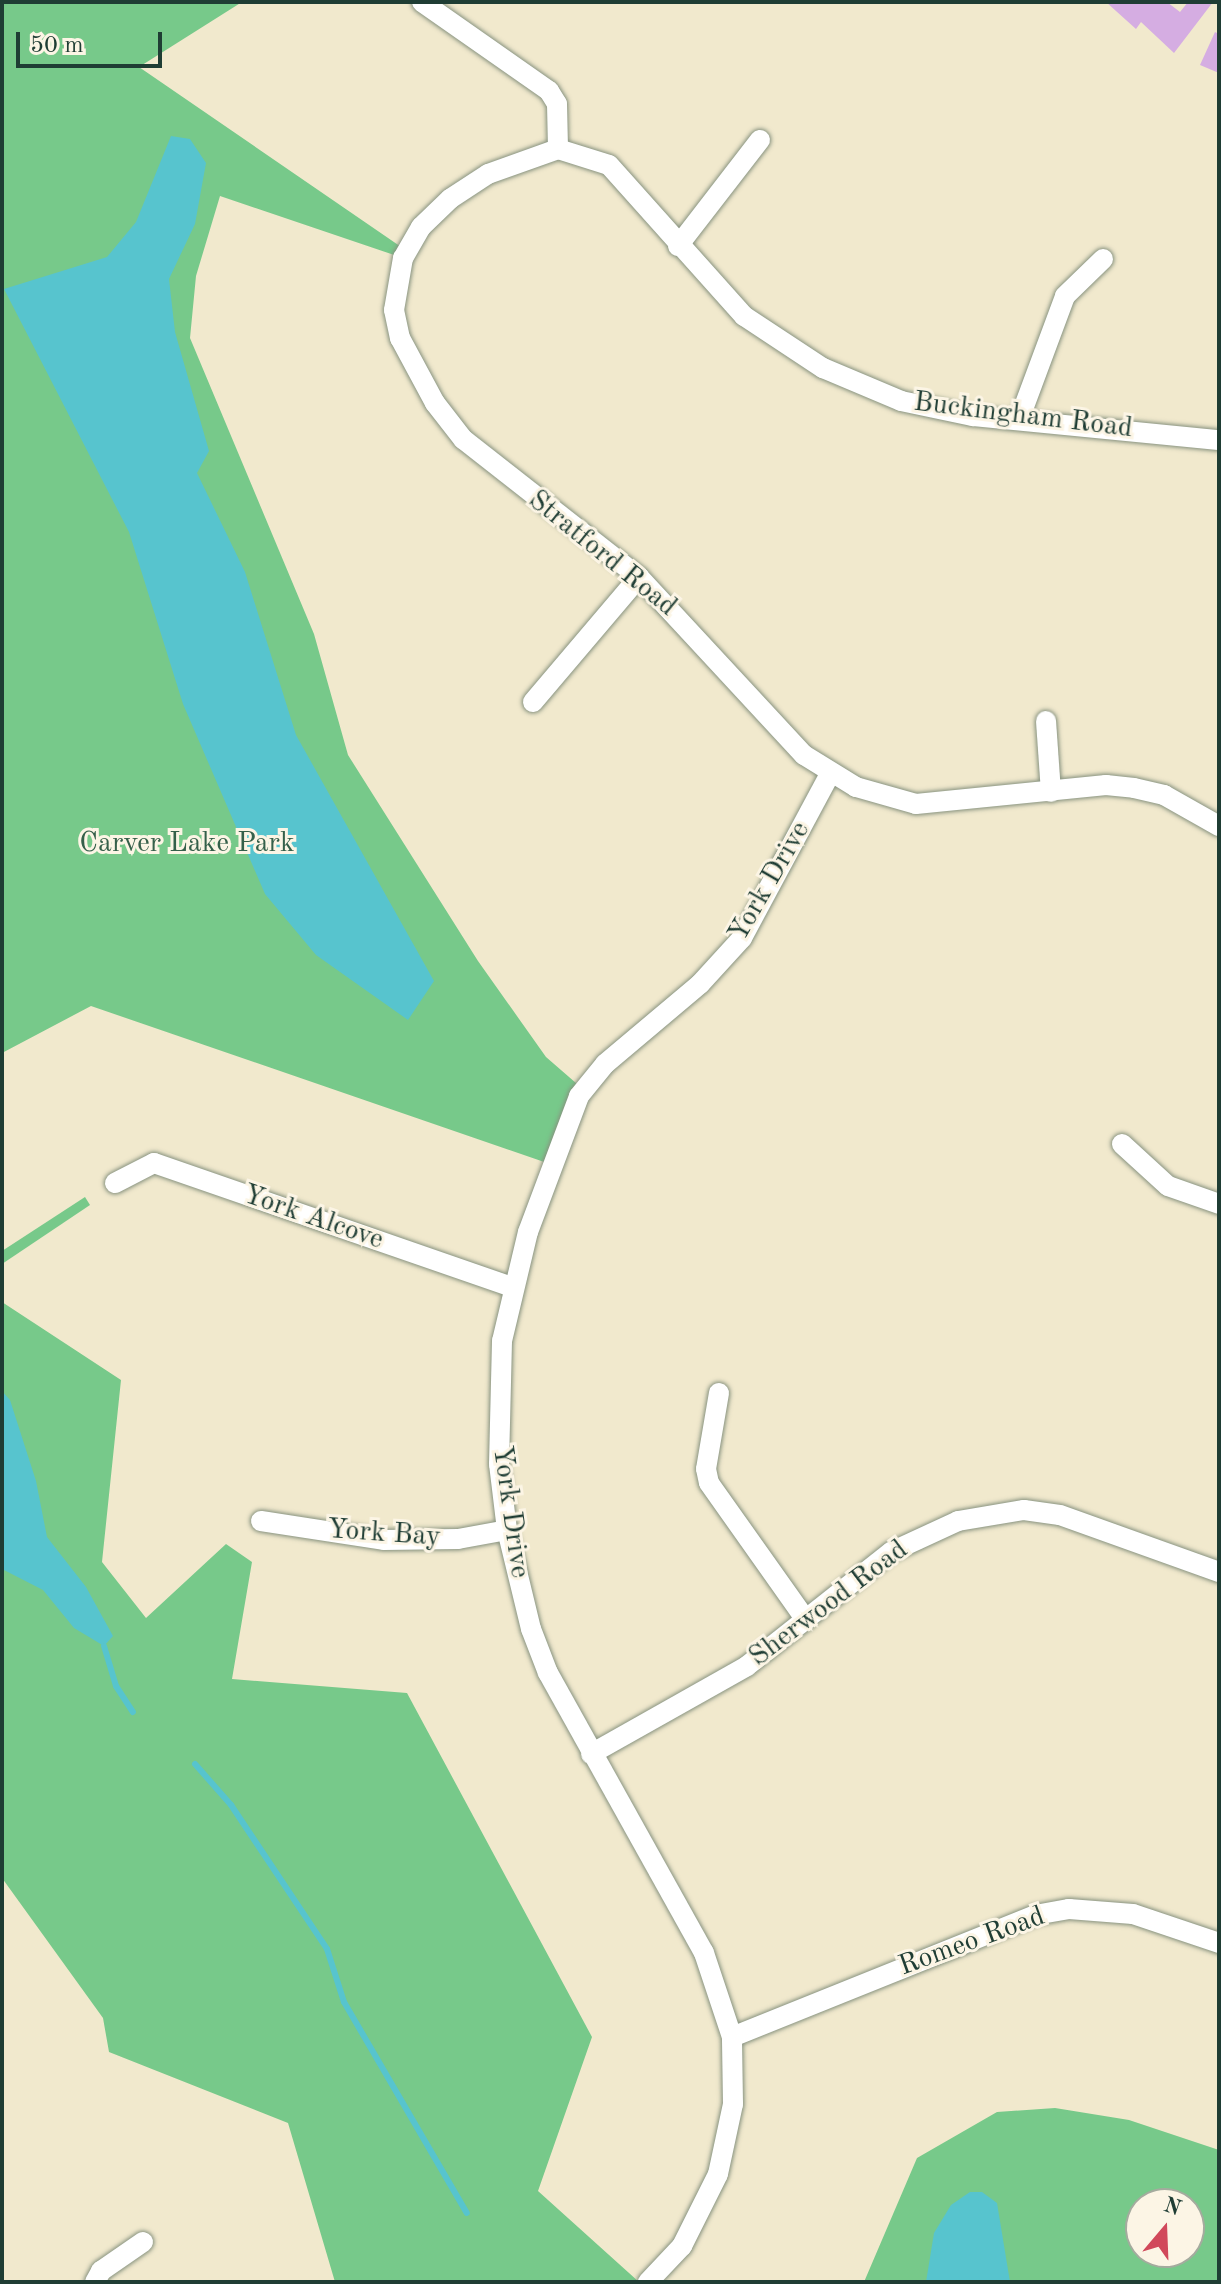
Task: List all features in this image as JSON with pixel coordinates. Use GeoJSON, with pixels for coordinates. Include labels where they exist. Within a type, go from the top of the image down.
{"type":"FeatureCollection","features":[{"type":"Feature","properties":{"kind":"street"},"geometry":{"type":"LineString","coordinates":[[422,2],[549,91],[557,104],[558,149]]}},
{"type":"Feature","properties":{"kind":"street"},"geometry":{"type":"LineString","coordinates":[[678,246],[760,140]]}},
{"type":"Feature","properties":{"kind":"street","name":"Buckingham Road"},"geometry":{"type":"LineString","coordinates":[[558,149],[609,165],[678,246],[744,316],[823,368],[901,401],[1019,420],[1219,440]]}},
{"type":"Feature","properties":{"kind":"street","name":"Stratford Road"},"geometry":{"type":"LineString","coordinates":[[558,149],[488,174],[421,227],[403,258],[394,310],[415,370],[463,439],[639,577],[804,755],[830,774],[885,798],[916,804],[1134,788],[1164,795],[1219,826]]}},
{"type":"Feature","properties":{"kind":"street"},"geometry":{"type":"LineString","coordinates":[[1019,420],[1065,296],[1103,259]]}},
{"type":"Feature","properties":{"kind":"street"},"geometry":{"type":"LineString","coordinates":[[533,702],[639,577]]}},
{"type":"Feature","properties":{"kind":"street"},"geometry":{"type":"LineString","coordinates":[[1046,721],[1051,792]]}},
{"type":"Feature","properties":{"kind":"street","name":"York Drive"},"geometry":{"type":"LineString","coordinates":[[648,2282],[682,2246],[718,2174],[733,2104],[732,2037],[704,1953],[591,1754],[531,1629],[507,1530],[498,1397],[513,1287],[550,1164],[579,1096],[605,1064],[700,984],[742,938],[830,774]]}},
{"type":"Feature","properties":{"kind":"street"},"geometry":{"type":"LineString","coordinates":[[1122,1144],[1168,1186],[1219,1204]]}},
{"type":"Feature","properties":{"kind":"street","name":"York Alcove"},"geometry":{"type":"LineString","coordinates":[[115,1183],[154,1163],[513,1287]]}},
{"type":"Feature","properties":{"kind":"street"},"geometry":{"type":"LineString","coordinates":[[719,1393],[708,1443],[709,1483],[716,1500],[806,1620]]}},
{"type":"Feature","properties":{"kind":"street","name":"Sherwood Road"},"geometry":{"type":"LineString","coordinates":[[591,1754],[709,1690],[806,1620],[891,1552],[958,1521],[1024,1510],[1060,1515],[1219,1572]]}},
{"type":"Feature","properties":{"kind":"street","name":"York Bay"},"geometry":{"type":"LineString","coordinates":[[261,1521],[384,1540],[458,1539],[507,1530]]}},
{"type":"Feature","properties":{"kind":"street","name":"Romeo Road"},"geometry":{"type":"LineString","coordinates":[[732,2037],[1035,1915],[1069,1909],[1133,1914],[1219,1943]]}},
{"type":"Feature","properties":{"kind":"street"},"geometry":{"type":"LineString","coordinates":[[95,2282],[101,2271],[143,2242]]}},
{"type":"Feature","properties":{"kind":"green space","name":"Carver Lake Park"},"geometry":{"type":"Polygon","coordinates":[[[2,2],[242,2],[139,67],[407,251],[403,258],[220,196],[196,276],[190,338],[314,634],[348,755],[478,961],[546,1057],[584,1090],[550,1164],[91,1006],[2,1053],[2,2]]]}},
{"type":"Feature","properties":{"kind":"green space"},"geometry":{"type":"Polygon","coordinates":[[[85,1197],[90,1205],[2,1264],[2,1251],[85,1197]]]}},
{"type":"Feature","properties":{"kind":"green space"},"geometry":{"type":"Polygon","coordinates":[[[2,1302],[121,1380],[102,1562],[146,1618],[226,1544],[252,1562],[232,1679],[407,1693],[592,2037],[538,2191],[639,2282],[335,2282],[288,2123],[109,2052],[103,2018],[2,1878],[2,1302]]]}},
{"type":"Feature","properties":{"kind":"green space"},"geometry":{"type":"Polygon","coordinates":[[[1055,2108],[1129,2120],[1219,2150],[1219,2282],[864,2282],[917,2158],[997,2112],[1055,2108]]]}},
{"type":"Feature","properties":{"kind":"water"},"geometry":{"type":"Polygon","coordinates":[[[171,136],[190,139],[206,163],[195,224],[169,279],[175,332],[209,451],[197,473],[245,572],[296,735],[434,981],[408,1020],[316,955],[265,894],[183,704],[129,532],[4,289],[107,257],[136,222],[171,136]]]}},
{"type":"Feature","properties":{"kind":"water"},"geometry":{"type":"Polygon","coordinates":[[[2,1391],[10,1400],[36,1481],[47,1537],[86,1587],[113,1636],[104,1646],[74,1628],[43,1590],[2,1569],[2,1391]]]}},
{"type":"Feature","properties":{"kind":"water"},"geometry":{"type":"Polygon","coordinates":[[[970,2192],[982,2192],[997,2203],[1010,2282],[926,2282],[934,2233],[951,2205],[970,2192]]]}},
{"type":"Feature","properties":{"kind":"building"},"geometry":{"type":"Polygon","coordinates":[[[1106,2],[1167,2],[1180,12],[1188,2],[1213,2],[1174,53],[1141,22],[1136,29],[1106,2]]]}},
{"type":"Feature","properties":{"kind":"building"},"geometry":{"type":"Polygon","coordinates":[[[1215,32],[1219,34],[1219,73],[1200,65],[1215,32]]]}},
{"type":"Feature","properties":{"kind":"waterway"},"geometry":{"type":"LineString","coordinates":[[104,1646],[116,1686],[133,1712]]}},
{"type":"Feature","properties":{"kind":"waterway"},"geometry":{"type":"LineString","coordinates":[[195,1764],[231,1805],[327,1949],[344,2002],[467,2213]]}}]}
